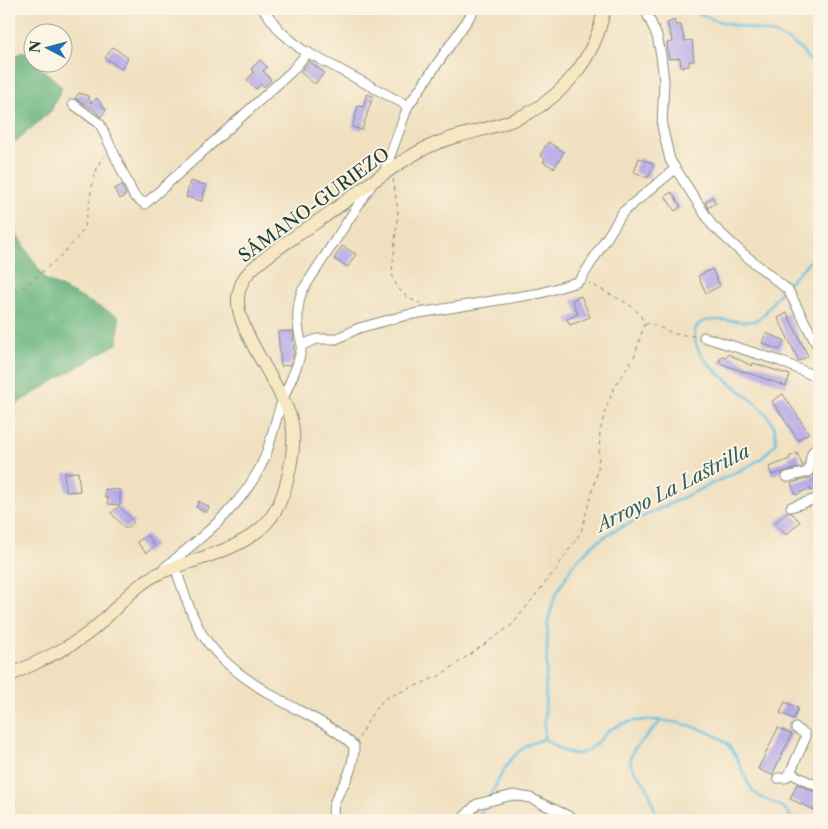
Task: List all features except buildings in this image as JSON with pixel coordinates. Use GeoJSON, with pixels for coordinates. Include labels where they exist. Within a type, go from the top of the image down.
{"type":"FeatureCollection","features":[{"type":"Feature","properties":{"kind":"street"},"geometry":{"type":"LineString","coordinates":[[263,9],[290,40],[308,52],[408,106]]}},
{"type":"Feature","properties":{"kind":"street"},"geometry":{"type":"LineString","coordinates":[[156,575],[220,521],[243,492],[264,457],[283,399],[298,369],[302,345],[298,318],[299,301],[302,291],[382,174],[408,106],[475,9]]}},
{"type":"Feature","properties":{"kind":"street","name":"SÁMANO-GURIEZO"},"geometry":{"type":"LineString","coordinates":[[9,676],[72,644],[90,631],[130,594],[156,575],[226,549],[249,537],[272,516],[283,489],[294,445],[291,417],[242,318],[238,303],[243,280],[250,271],[382,174],[436,143],[514,120],[548,100],[578,70],[590,54],[597,39],[604,9]]}},
{"type":"Feature","properties":{"kind":"street"},"geometry":{"type":"LineString","coordinates":[[645,9],[657,36],[661,55],[664,81],[662,126],[666,148],[675,169],[712,225],[740,251],[777,279],[788,290],[819,349]]}},
{"type":"Feature","properties":{"kind":"street"},"geometry":{"type":"LineString","coordinates":[[73,104],[100,124],[134,196],[145,204],[291,72],[308,52]]}},
{"type":"Feature","properties":{"kind":"street"},"geometry":{"type":"LineString","coordinates":[[302,345],[317,339],[336,339],[359,328],[407,315],[440,311],[488,300],[541,293],[581,279],[623,212],[675,169]]}},
{"type":"Feature","properties":{"kind":"street"},"geometry":{"type":"LineString","coordinates":[[704,337],[780,361],[819,378]]}},
{"type":"Feature","properties":{"kind":"street"},"geometry":{"type":"LineString","coordinates":[[787,477],[808,472],[811,465],[811,456],[815,449],[819,447]]}},
{"type":"Feature","properties":{"kind":"street"},"geometry":{"type":"LineString","coordinates":[[791,507],[819,498]]}},
{"type":"Feature","properties":{"kind":"street"},"geometry":{"type":"LineString","coordinates":[[175,567],[202,634],[222,659],[238,673],[280,700],[334,730],[354,746],[346,779],[333,805],[332,814],[335,820]]}},
{"type":"Feature","properties":{"kind":"street"},"geometry":{"type":"LineString","coordinates":[[778,778],[785,778],[790,773],[805,739],[805,734],[796,728]]}},
{"type":"Feature","properties":{"kind":"street"},"geometry":{"type":"LineString","coordinates":[[790,773],[819,787]]}},
{"type":"Feature","properties":{"kind":"street"},"geometry":{"type":"LineString","coordinates":[[461,820],[476,804],[512,795],[522,795],[577,820]]}},
{"type":"Feature","properties":{"kind":"path"},"geometry":{"type":"LineString","coordinates":[[9,297],[20,290],[63,252],[83,229],[93,182],[103,156],[112,146]]}},
{"type":"Feature","properties":{"kind":"path"},"geometry":{"type":"LineString","coordinates":[[382,174],[398,211],[392,273],[394,282],[408,299],[440,311]]}},
{"type":"Feature","properties":{"kind":"path"},"geometry":{"type":"LineString","coordinates":[[354,746],[372,714],[384,699],[439,676],[512,625],[566,555],[581,532],[598,470],[600,433],[605,411],[615,386],[635,356],[644,325],[640,314],[630,305],[581,279]]}},
{"type":"Feature","properties":{"kind":"path"},"geometry":{"type":"LineString","coordinates":[[644,325],[649,323],[675,334],[690,335]]}},
{"type":"Feature","properties":{"kind":"green space"},"geometry":{"type":"Polygon","coordinates":[[[22,52],[22,72],[46,72],[62,87],[51,111],[9,147],[9,59],[22,52]]]}},
{"type":"Feature","properties":{"kind":"green space"},"geometry":{"type":"Polygon","coordinates":[[[9,223],[45,279],[119,317],[118,343],[9,408],[9,223]]]}},
{"type":"Feature","properties":{"kind":"waterway","name":"Arroyo La Lastrilla"},"geometry":{"type":"LineString","coordinates":[[692,9],[728,24],[779,36],[794,44],[807,57],[819,77]]}},
{"type":"Feature","properties":{"kind":"waterway","name":"Arroyo La Lastrilla"},"geometry":{"type":"LineString","coordinates":[[544,739],[548,621],[555,596],[572,566],[591,546],[613,531],[747,467],[762,458],[775,444],[775,430],[768,417],[757,405],[714,370],[703,357],[696,344],[695,332],[698,325],[705,321],[714,320],[745,322],[757,320],[766,312],[785,287],[819,252]]}},
{"type":"Feature","properties":{"kind":"waterway"},"geometry":{"type":"LineString","coordinates":[[544,739],[565,751],[578,754],[592,747],[611,729],[637,721],[670,721],[702,729],[726,743],[731,749],[754,792],[785,809],[792,820]]}},
{"type":"Feature","properties":{"kind":"waterway"},"geometry":{"type":"LineString","coordinates":[[657,820],[648,790],[632,767],[630,759],[634,749],[661,721]]}},
{"type":"Feature","properties":{"kind":"waterway","name":"Arroyo La Lastrilla"},"geometry":{"type":"LineString","coordinates":[[489,799],[509,761],[523,748],[544,739]]}},
{"type":"Feature","properties":{"kind":"waterway","name":"Arroyo La Lastrilla"},"geometry":{"type":"LineString","coordinates":[[476,820],[485,806]]}}]}
